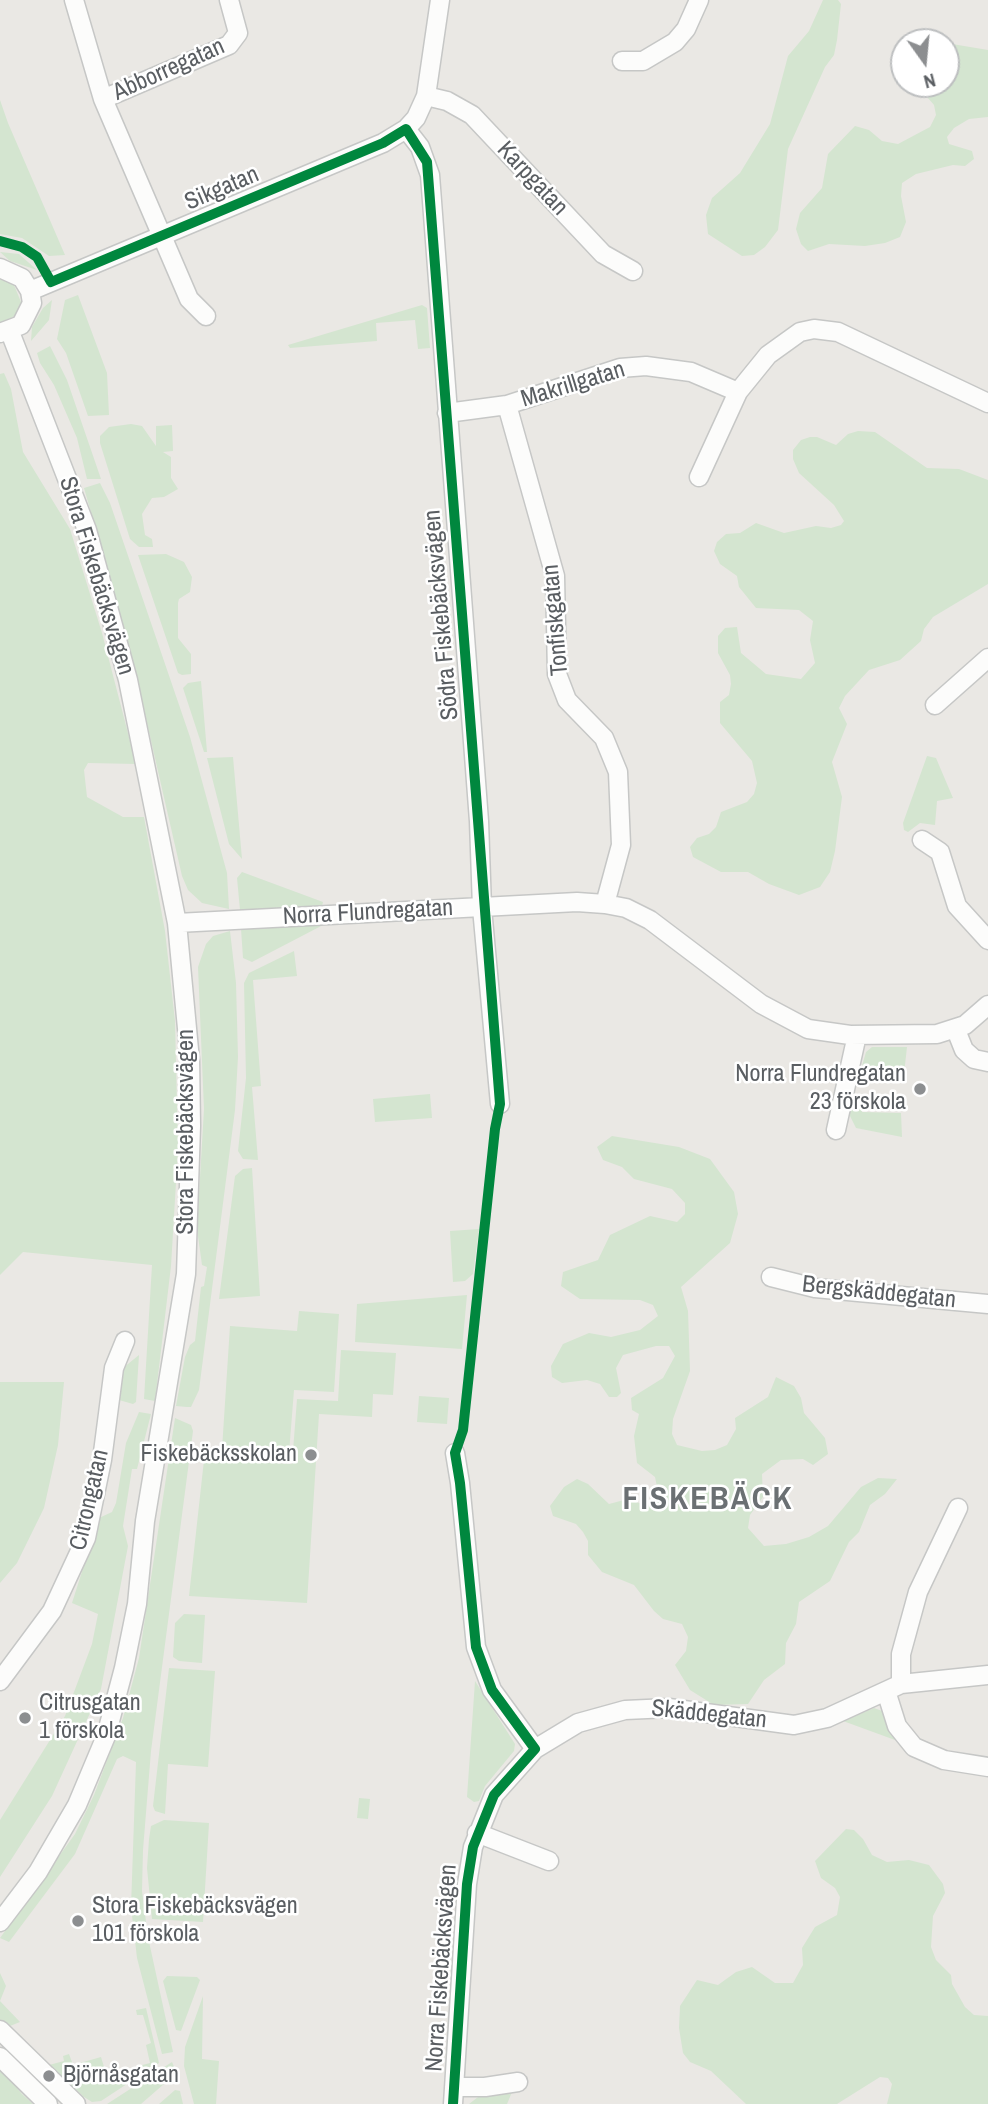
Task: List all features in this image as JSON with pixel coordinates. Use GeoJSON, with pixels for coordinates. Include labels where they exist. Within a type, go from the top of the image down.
{"type":"FeatureCollection","features":[{"type":"Feature","properties":{"kind":"street","name":"Abborregatan"},"geometry":{"type":"LineString","coordinates":[[74,0],[103,99],[162,237]]}},
{"type":"Feature","properties":{"kind":"street","name":"Abborregatan"},"geometry":{"type":"LineString","coordinates":[[103,99],[229,45],[238,33],[229,0]]}},
{"type":"Feature","properties":{"kind":"street"},"geometry":{"type":"LineString","coordinates":[[406,129],[416,118],[426,96],[440,0]]}},
{"type":"Feature","properties":{"kind":"street"},"geometry":{"type":"LineString","coordinates":[[622,61],[643,61],[675,43],[686,29],[699,0]]}},
{"type":"Feature","properties":{"kind":"street","name":"Karpgatan"},"geometry":{"type":"LineString","coordinates":[[426,96],[447,101],[472,115],[603,254],[633,271]]}},
{"type":"Feature","properties":{"kind":"street","name":"Sikgatan"},"geometry":{"type":"LineString","coordinates":[[30,291],[383,143],[406,129]]}},
{"type":"Feature","properties":{"kind":"street","name":"Södra Fiskebäcksvägen"},"geometry":{"type":"LineString","coordinates":[[406,129],[420,147],[430,175],[480,821],[482,908],[500,1104]]}},
{"type":"Feature","properties":{"kind":"street","name":"Sikgatan"},"geometry":{"type":"LineString","coordinates":[[162,237],[189,299],[206,316]]}},
{"type":"Feature","properties":{"kind":"street"},"geometry":{"type":"LineString","coordinates":[[0,268],[16,273],[30,291],[32,303],[28,315],[5,333]]}},
{"type":"Feature","properties":{"kind":"street"},"geometry":{"type":"LineString","coordinates":[[699,477],[738,392],[779,344],[800,332],[823,329],[848,336],[988,403]]}},
{"type":"Feature","properties":{"kind":"street","name":"Stora Fiskebäcksvägen"},"geometry":{"type":"LineString","coordinates":[[0,1922],[53,1847],[97,1760],[124,1668],[137,1604],[145,1521],[186,1274],[190,1060],[177,923],[147,764],[108,602],[65,470],[5,333]]}},
{"type":"Feature","properties":{"kind":"street","name":"Makrillgatan"},"geometry":{"type":"LineString","coordinates":[[447,413],[507,405],[620,368],[646,366],[691,372],[738,392]]}},
{"type":"Feature","properties":{"kind":"street","name":"Tonfiskgatan"},"geometry":{"type":"LineString","coordinates":[[507,405],[555,576],[557,674],[567,700],[604,738],[618,772],[621,845],[605,904]]}},
{"type":"Feature","properties":{"kind":"street"},"geometry":{"type":"LineString","coordinates":[[935,705],[988,658]]}},
{"type":"Feature","properties":{"kind":"street"},"geometry":{"type":"LineString","coordinates":[[922,840],[940,852],[957,906],[988,940]]}},
{"type":"Feature","properties":{"kind":"street","name":"Norra Flundregatan"},"geometry":{"type":"LineString","coordinates":[[177,923],[605,904],[626,908],[650,920],[738,988],[786,1019],[808,1029],[857,1035],[923,1036],[956,1030],[973,1020],[988,1005]]}},
{"type":"Feature","properties":{"kind":"street"},"geometry":{"type":"LineString","coordinates":[[956,1030],[964,1050],[974,1059],[988,1062]]}},
{"type":"Feature","properties":{"kind":"street"},"geometry":{"type":"LineString","coordinates":[[836,1129],[857,1035]]}},
{"type":"Feature","properties":{"kind":"street","name":"Bergskäddegatan"},"geometry":{"type":"LineString","coordinates":[[771,1277],[815,1288],[988,1304]]}},
{"type":"Feature","properties":{"kind":"street","name":"Citrongatan"},"geometry":{"type":"LineString","coordinates":[[0,1681],[52,1611],[86,1538],[102,1460],[114,1368],[125,1340]]}},
{"type":"Feature","properties":{"kind":"street"},"geometry":{"type":"LineString","coordinates":[[455,1453],[476,1647],[492,1690],[535,1749]]}},
{"type":"Feature","properties":{"kind":"street"},"geometry":{"type":"LineString","coordinates":[[958,1508],[918,1592],[894,1687],[897,1726],[914,1747],[944,1760],[988,1767]]}},
{"type":"Feature","properties":{"kind":"street","name":"Skäddegatan"},"geometry":{"type":"LineString","coordinates":[[535,1749],[578,1723],[625,1710],[669,1708],[794,1725],[827,1718],[894,1687],[988,1675]]}},
{"type":"Feature","properties":{"kind":"street","name":"Norra Fiskebäcksvägen"},"geometry":{"type":"LineString","coordinates":[[518,2082],[454,2095],[467,1884],[477,1833],[505,1778],[535,1749]]}},
{"type":"Feature","properties":{"kind":"street","name":"Norra Fiskebäcksvägen"},"geometry":{"type":"LineString","coordinates":[[477,1833],[549,1861]]}},
{"type":"Feature","properties":{"kind":"street"},"geometry":{"type":"LineString","coordinates":[[0,2030],[76,2104]]}},
{"type":"Feature","properties":{"kind":"street"},"geometry":{"type":"LineString","coordinates":[[0,2057],[48,2104]]}},
{"type":"Feature","properties":{"kind":"green space"},"geometry":{"type":"Polygon","coordinates":[[[823,0],[838,0],[841,4],[834,55],[825,67],[788,149],[778,230],[765,247],[754,255],[742,256],[708,234],[706,215],[712,198],[740,173],[770,124],[788,56],[809,31],[823,0]]]}},
{"type":"Feature","properties":{"kind":"green space"},"geometry":{"type":"Polygon","coordinates":[[[960,45],[988,50],[988,117],[969,119],[954,128],[947,137],[949,144],[972,151],[974,159],[965,166],[953,165],[916,174],[902,183],[901,196],[906,222],[900,237],[865,246],[829,244],[808,251],[801,244],[796,229],[800,213],[822,188],[828,154],[855,126],[869,130],[882,141],[898,144],[930,127],[936,115],[934,105],[928,98],[960,98],[960,45]]]}},
{"type":"Feature","properties":{"kind":"green space"},"geometry":{"type":"Polygon","coordinates":[[[0,100],[65,255],[49,256],[22,238],[0,234],[0,100]]]}},
{"type":"Feature","properties":{"kind":"green space"},"geometry":{"type":"Polygon","coordinates":[[[0,252],[19,254],[37,270],[10,261],[0,252]]]}},
{"type":"Feature","properties":{"kind":"green space"},"geometry":{"type":"Polygon","coordinates":[[[0,279],[14,285],[21,302],[15,316],[0,323],[0,279]]]}},
{"type":"Feature","properties":{"kind":"green space"},"geometry":{"type":"Polygon","coordinates":[[[78,295],[107,373],[109,415],[88,416],[66,353],[57,339],[65,300],[78,295]]]}},
{"type":"Feature","properties":{"kind":"green space"},"geometry":{"type":"Polygon","coordinates":[[[52,300],[49,320],[31,341],[32,327],[43,308],[52,300]]]}},
{"type":"Feature","properties":{"kind":"green space"},"geometry":{"type":"Polygon","coordinates":[[[422,305],[427,308],[430,348],[418,349],[415,320],[376,323],[377,341],[290,348],[288,345],[422,305]]]}},
{"type":"Feature","properties":{"kind":"green space"},"geometry":{"type":"Polygon","coordinates":[[[50,346],[67,380],[101,479],[87,479],[77,438],[54,385],[40,363],[37,353],[50,346]]]}},
{"type":"Feature","properties":{"kind":"green space"},"geometry":{"type":"Polygon","coordinates":[[[4,373],[11,389],[23,452],[70,529],[102,633],[136,764],[88,763],[84,770],[87,797],[123,817],[144,817],[165,931],[175,1021],[178,1149],[171,1266],[155,1401],[144,1399],[152,1265],[23,1252],[0,1275],[0,374],[4,373]]]}},
{"type":"Feature","properties":{"kind":"green space"},"geometry":{"type":"Polygon","coordinates":[[[131,424],[142,426],[156,446],[156,426],[172,425],[173,451],[163,452],[171,457],[171,478],[178,489],[164,497],[152,498],[142,514],[145,535],[152,539],[153,547],[139,547],[130,539],[100,443],[100,436],[109,427],[131,424]]]}},
{"type":"Feature","properties":{"kind":"green space"},"geometry":{"type":"Polygon","coordinates":[[[858,431],[875,432],[927,468],[959,469],[988,480],[988,584],[933,617],[924,629],[921,641],[900,660],[869,670],[845,696],[839,708],[847,724],[832,762],[842,797],[835,851],[830,872],[820,887],[799,895],[769,884],[748,872],[721,872],[693,857],[690,847],[697,838],[709,834],[716,827],[721,812],[747,802],[754,794],[757,783],[752,761],[720,723],[720,702],[729,695],[731,684],[730,675],[718,653],[718,636],[725,628],[737,627],[741,653],[766,674],[801,679],[815,663],[810,640],[813,621],[799,610],[756,608],[739,587],[737,576],[720,564],[714,551],[717,542],[726,534],[740,533],[756,523],[784,533],[816,526],[831,528],[841,525],[844,521],[834,505],[799,473],[793,459],[793,450],[801,440],[810,437],[836,445],[848,434],[858,431]]]}},
{"type":"Feature","properties":{"kind":"green space"},"geometry":{"type":"Polygon","coordinates":[[[100,483],[110,503],[190,737],[227,873],[229,909],[202,903],[188,890],[182,876],[130,649],[84,488],[100,483]]]}},
{"type":"Feature","properties":{"kind":"green space"},"geometry":{"type":"Polygon","coordinates":[[[166,554],[184,562],[192,577],[190,592],[179,599],[178,603],[178,638],[191,654],[191,674],[178,673],[138,555],[166,554]]]}},
{"type":"Feature","properties":{"kind":"green space"},"geometry":{"type":"Polygon","coordinates":[[[201,681],[207,752],[204,752],[183,688],[188,683],[201,681]]]}},
{"type":"Feature","properties":{"kind":"green space"},"geometry":{"type":"Polygon","coordinates":[[[927,756],[936,758],[953,798],[937,801],[935,825],[920,823],[908,832],[904,830],[903,823],[927,756]]]}},
{"type":"Feature","properties":{"kind":"green space"},"geometry":{"type":"Polygon","coordinates":[[[233,757],[242,859],[229,844],[207,758],[233,757]]]}},
{"type":"Feature","properties":{"kind":"green space"},"geometry":{"type":"Polygon","coordinates":[[[242,872],[323,902],[322,906],[240,910],[237,878],[242,872]]]}},
{"type":"Feature","properties":{"kind":"green space"},"geometry":{"type":"Polygon","coordinates":[[[325,924],[252,962],[243,958],[241,929],[263,925],[325,924]]]}},
{"type":"Feature","properties":{"kind":"green space"},"geometry":{"type":"Polygon","coordinates":[[[230,931],[236,983],[238,1057],[235,1110],[199,1390],[191,1407],[176,1406],[185,1357],[190,1345],[195,1341],[201,1287],[204,1286],[207,1267],[202,1265],[197,1229],[204,1109],[198,967],[206,944],[213,936],[230,931]]]}},
{"type":"Feature","properties":{"kind":"green space"},"geometry":{"type":"Polygon","coordinates":[[[294,951],[297,976],[253,980],[261,1086],[252,1087],[258,1160],[243,1159],[238,1151],[246,1078],[244,983],[249,973],[294,951]]]}},
{"type":"Feature","properties":{"kind":"green space"},"geometry":{"type":"Polygon","coordinates":[[[872,1047],[907,1047],[903,1083],[858,1080],[866,1052],[872,1047]]]}},
{"type":"Feature","properties":{"kind":"green space"},"geometry":{"type":"Polygon","coordinates":[[[430,1094],[432,1118],[375,1122],[373,1099],[430,1094]]]}},
{"type":"Feature","properties":{"kind":"green space"},"geometry":{"type":"Polygon","coordinates":[[[861,1097],[862,1112],[901,1113],[902,1137],[856,1128],[848,1112],[851,1098],[861,1097]]]}},
{"type":"Feature","properties":{"kind":"green space"},"geometry":{"type":"Polygon","coordinates":[[[612,1136],[679,1147],[710,1159],[734,1192],[738,1214],[730,1243],[681,1287],[688,1311],[690,1371],[673,1419],[672,1434],[677,1445],[702,1451],[727,1445],[736,1429],[735,1418],[768,1397],[776,1377],[794,1386],[801,1398],[804,1413],[825,1438],[828,1454],[813,1465],[803,1459],[781,1460],[762,1474],[763,1497],[750,1515],[748,1528],[764,1546],[786,1544],[809,1537],[828,1526],[861,1487],[878,1478],[897,1479],[885,1494],[870,1505],[859,1532],[849,1542],[830,1581],[799,1602],[796,1624],[786,1643],[785,1664],[764,1680],[748,1704],[714,1705],[690,1690],[675,1665],[686,1651],[688,1637],[682,1624],[663,1619],[634,1585],[602,1572],[588,1555],[588,1541],[583,1532],[576,1524],[553,1516],[550,1506],[564,1487],[577,1479],[588,1484],[609,1504],[624,1500],[645,1504],[653,1498],[657,1487],[655,1477],[637,1463],[634,1436],[639,1414],[632,1410],[631,1398],[663,1378],[675,1356],[669,1346],[656,1346],[623,1355],[616,1368],[621,1393],[617,1397],[609,1397],[600,1384],[587,1380],[562,1383],[552,1377],[551,1366],[563,1344],[589,1333],[611,1337],[640,1330],[658,1316],[653,1305],[640,1300],[580,1299],[561,1286],[563,1272],[598,1260],[610,1235],[650,1216],[677,1222],[685,1214],[685,1203],[672,1189],[634,1179],[622,1167],[603,1160],[597,1147],[612,1136]]]}},
{"type":"Feature","properties":{"kind":"green space"},"geometry":{"type":"Polygon","coordinates":[[[252,1168],[260,1296],[219,1299],[235,1176],[243,1169],[252,1168]]]}},
{"type":"Feature","properties":{"kind":"green space"},"geometry":{"type":"Polygon","coordinates":[[[479,1229],[473,1274],[465,1281],[453,1282],[450,1231],[479,1229]]]}},
{"type":"Feature","properties":{"kind":"green space"},"geometry":{"type":"Polygon","coordinates":[[[467,1295],[462,1349],[355,1342],[357,1304],[467,1295]]]}},
{"type":"Feature","properties":{"kind":"green space"},"geometry":{"type":"Polygon","coordinates":[[[299,1311],[339,1314],[334,1392],[294,1390],[289,1453],[222,1449],[230,1326],[297,1331],[299,1311]]]}},
{"type":"Feature","properties":{"kind":"green space"},"geometry":{"type":"Polygon","coordinates":[[[341,1350],[396,1353],[393,1395],[373,1394],[372,1417],[319,1414],[307,1603],[189,1596],[204,1460],[292,1464],[297,1399],[338,1401],[341,1350]]]}},
{"type":"Feature","properties":{"kind":"green space"},"geometry":{"type":"Polygon","coordinates":[[[139,1355],[136,1402],[133,1404],[119,1400],[123,1368],[139,1355]]]}},
{"type":"Feature","properties":{"kind":"green space"},"geometry":{"type":"Polygon","coordinates":[[[0,1382],[64,1382],[58,1445],[44,1508],[17,1563],[0,1583],[0,1382]]]}},
{"type":"Feature","properties":{"kind":"green space"},"geometry":{"type":"Polygon","coordinates":[[[419,1396],[449,1398],[447,1424],[417,1422],[419,1396]]]}},
{"type":"Feature","properties":{"kind":"green space"},"geometry":{"type":"Polygon","coordinates":[[[139,1412],[151,1414],[137,1469],[132,1469],[123,1526],[128,1546],[101,1689],[52,1796],[0,1877],[0,1820],[65,1716],[92,1644],[98,1614],[72,1603],[99,1518],[112,1512],[116,1503],[126,1443],[139,1412]]]}},
{"type":"Feature","properties":{"kind":"green space"},"geometry":{"type":"Polygon","coordinates":[[[175,1418],[191,1425],[193,1431],[151,1751],[142,1891],[148,1937],[173,2052],[162,2054],[137,1958],[131,1907],[136,1762],[123,1756],[117,1759],[75,1854],[9,1942],[0,1938],[75,1834],[94,1795],[123,1718],[139,1658],[175,1418]]]}},
{"type":"Feature","properties":{"kind":"green space"},"geometry":{"type":"Polygon","coordinates":[[[184,1614],[205,1615],[202,1663],[179,1661],[173,1657],[175,1623],[184,1614]]]}},
{"type":"Feature","properties":{"kind":"green space"},"geometry":{"type":"Polygon","coordinates":[[[169,1668],[215,1671],[208,1767],[168,1764],[165,1814],[155,1811],[153,1806],[169,1668]]]}},
{"type":"Feature","properties":{"kind":"green space"},"geometry":{"type":"Polygon","coordinates":[[[475,1681],[515,1744],[514,1751],[485,1786],[479,1801],[474,1802],[467,1797],[475,1681]]]}},
{"type":"Feature","properties":{"kind":"green space"},"geometry":{"type":"Polygon","coordinates":[[[874,1708],[885,1712],[895,1740],[843,1721],[874,1708]]]}},
{"type":"Feature","properties":{"kind":"green space"},"geometry":{"type":"Polygon","coordinates":[[[359,1798],[370,1799],[368,1819],[357,1818],[359,1798]]]}},
{"type":"Feature","properties":{"kind":"green space"},"geometry":{"type":"Polygon","coordinates":[[[164,1820],[209,1823],[203,1922],[152,1919],[147,1868],[149,1839],[151,1826],[164,1820]]]}},
{"type":"Feature","properties":{"kind":"green space"},"geometry":{"type":"Polygon","coordinates":[[[846,1829],[854,1830],[863,1839],[872,1855],[887,1862],[909,1860],[929,1865],[943,1884],[945,1893],[933,1916],[931,1947],[936,1960],[951,1975],[952,1984],[965,2007],[974,2015],[988,2016],[988,2104],[887,2104],[892,2084],[888,2078],[880,2077],[837,2104],[746,2104],[711,2071],[690,2062],[683,2053],[679,2028],[680,2006],[697,1980],[718,1985],[736,1972],[752,1967],[775,1983],[793,1983],[803,1965],[802,1948],[815,1927],[837,1915],[840,1897],[835,1888],[821,1878],[815,1861],[846,1829]]]}},
{"type":"Feature","properties":{"kind":"green space"},"geometry":{"type":"Polygon","coordinates":[[[0,1973],[6,1986],[0,2001],[0,1973]]]}},
{"type":"Feature","properties":{"kind":"green space"},"geometry":{"type":"Polygon","coordinates":[[[167,1976],[197,1977],[200,1980],[181,2031],[176,2030],[163,1981],[167,1976]]]}},
{"type":"Feature","properties":{"kind":"green space"},"geometry":{"type":"Polygon","coordinates":[[[203,1996],[202,2059],[219,2061],[216,2104],[194,2104],[184,2066],[185,2047],[203,1996]]]}},
{"type":"Feature","properties":{"kind":"green space"},"geometry":{"type":"Polygon","coordinates":[[[0,2001],[20,2022],[5,2028],[0,2026],[0,2001]]]}},
{"type":"Feature","properties":{"kind":"green space"},"geometry":{"type":"Polygon","coordinates":[[[146,2008],[159,2063],[101,2101],[92,2102],[84,2097],[49,2065],[64,2061],[63,2056],[69,2054],[73,2065],[101,2057],[108,2080],[136,2072],[135,2067],[150,2063],[146,2045],[151,2043],[143,2015],[137,2015],[136,2010],[146,2008]]]}},
{"type":"Feature","properties":{"kind":"green space"},"geometry":{"type":"Polygon","coordinates":[[[172,2062],[175,2069],[172,2077],[141,2104],[107,2104],[172,2062]]]}},
{"type":"Feature","properties":{"kind":"green space"},"geometry":{"type":"Polygon","coordinates":[[[0,2067],[22,2094],[33,2104],[0,2104],[0,2067]]]}},
{"type":"Feature","properties":{"kind":"green space"},"geometry":{"type":"Polygon","coordinates":[[[175,2090],[180,2091],[183,2104],[159,2104],[175,2090]]]}},
{"type":"Feature","properties":{"kind":"green space"},"geometry":{"type":"Polygon","coordinates":[[[512,2092],[507,2104],[469,2104],[482,2094],[512,2092]]]}},
{"type":"Feature","properties":{"kind":"cycle path"},"geometry":{"type":"LineString","coordinates":[[0,241],[22,247],[37,257],[51,282],[383,143],[406,129],[427,162],[500,1104],[495,1129],[463,1430],[455,1453],[476,1647],[492,1690],[535,1749],[494,1795],[473,1847],[467,1884],[453,2104]]}},
{"type":"Feature","properties":{"kind":"place","name":"Norra Flundregatan 23 förskola"},"geometry":{"type":"Point","coordinates":[920,1089]}},
{"type":"Feature","properties":{"kind":"place","name":"Fiskebäcksskolan"},"geometry":{"type":"Point","coordinates":[311,1455]}},
{"type":"Feature","properties":{"kind":"place","name":"Citrusgatan 1 förskola"},"geometry":{"type":"Point","coordinates":[25,1718]}},
{"type":"Feature","properties":{"kind":"place","name":"Stora Fiskebäcksvägen 101 förskola"},"geometry":{"type":"Point","coordinates":[78,1921]}},
{"type":"Feature","properties":{"kind":"place","name":"Björnåsgatan"},"geometry":{"type":"Point","coordinates":[49,2076]}},
{"type":"Feature","properties":{"kind":"district","name":"FISKEBÄCK"},"geometry":{"type":"Point","coordinates":[708,1500]}}]}
